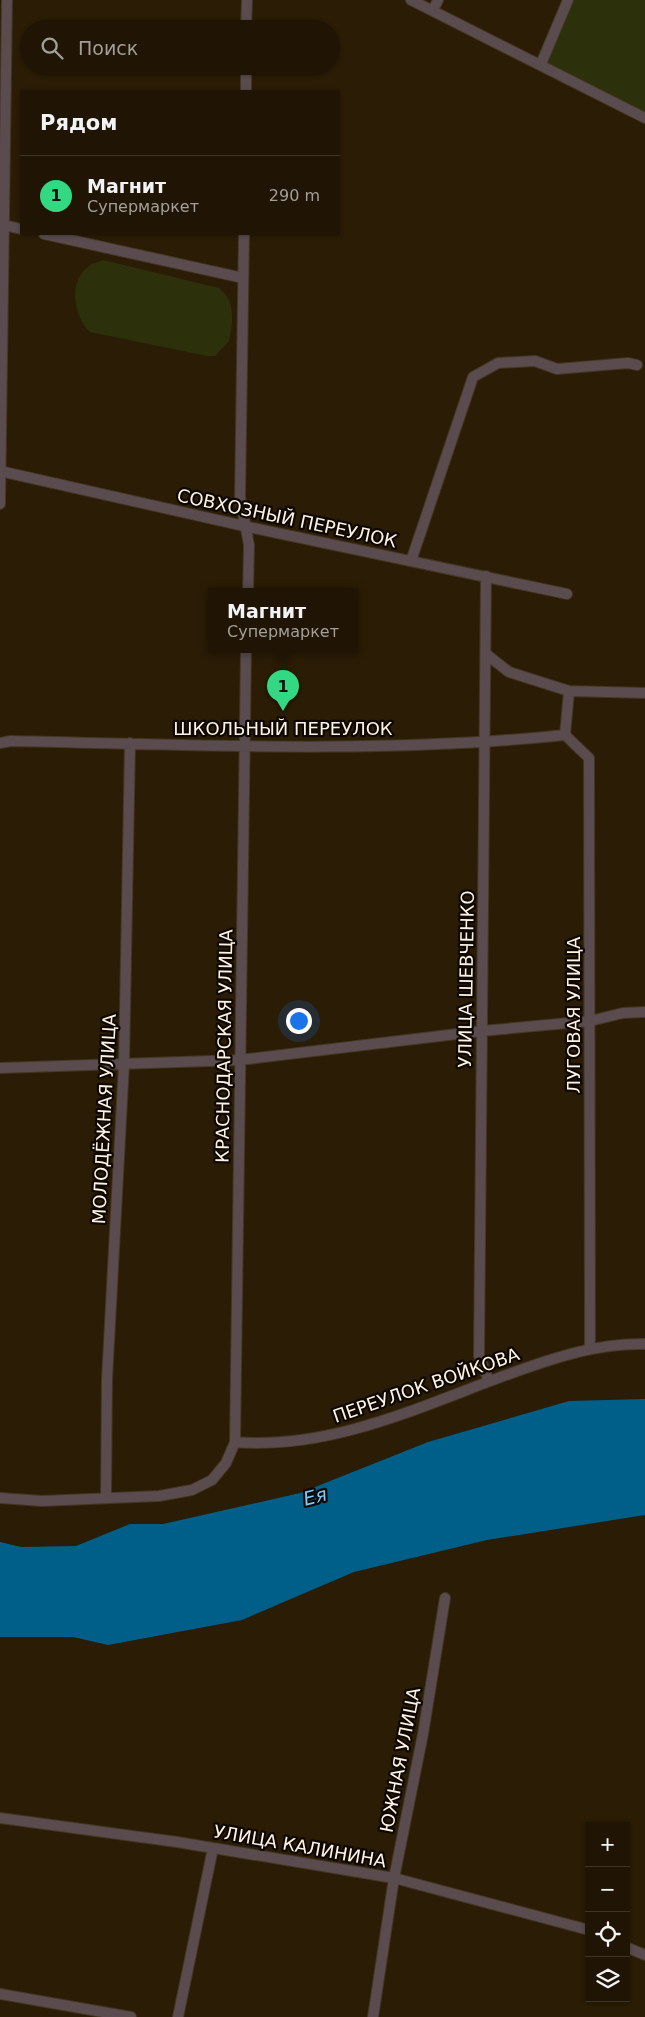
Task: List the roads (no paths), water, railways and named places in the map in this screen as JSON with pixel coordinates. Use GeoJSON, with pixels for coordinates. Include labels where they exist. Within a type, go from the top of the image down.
{"type":"FeatureCollection","features":[{"type":"Feature","properties":{"kind":"street"},"geometry":{"type":"LineString","coordinates":[[0,504],[2,224],[7,0]]}},
{"type":"Feature","properties":{"kind":"street"},"geometry":{"type":"LineString","coordinates":[[246,20],[247,0]]}},
{"type":"Feature","properties":{"kind":"street"},"geometry":{"type":"LineString","coordinates":[[411,0],[645,118]]}},
{"type":"Feature","properties":{"kind":"street"},"geometry":{"type":"LineString","coordinates":[[433,10],[438,0]]}},
{"type":"Feature","properties":{"kind":"street"},"geometry":{"type":"LineString","coordinates":[[541,64],[568,0]]}},
{"type":"Feature","properties":{"kind":"street"},"geometry":{"type":"LineString","coordinates":[[246,75],[246,90]]}},
{"type":"Feature","properties":{"kind":"street"},"geometry":{"type":"LineString","coordinates":[[2,224],[20,229]]}},
{"type":"Feature","properties":{"kind":"street"},"geometry":{"type":"LineString","coordinates":[[49,235],[243,278]]}},
{"type":"Feature","properties":{"kind":"street"},"geometry":{"type":"LineString","coordinates":[[244,235],[240,497],[249,545],[248,588]]}},
{"type":"Feature","properties":{"kind":"street"},"geometry":{"type":"LineString","coordinates":[[411,561],[473,377],[498,363],[535,361],[557,369],[628,363],[637,365]]}},
{"type":"Feature","properties":{"kind":"street","name":"СОВХОЗНЫЙ ПЕРЕУЛОК"},"geometry":{"type":"LineString","coordinates":[[0,471],[244,526],[568,594]]}},
{"type":"Feature","properties":{"kind":"street","name":"УЛИЦА ШЕВЧЕНКО"},"geometry":{"type":"LineString","coordinates":[[486,576],[479,1356],[489,1381]]}},
{"type":"Feature","properties":{"kind":"street","name":"КРАСНОДАРСКАЯ УЛИЦА"},"geometry":{"type":"LineString","coordinates":[[235,1442],[246,653]]}},
{"type":"Feature","properties":{"kind":"street"},"geometry":{"type":"LineString","coordinates":[[486,654],[510,672],[569,691],[645,693]]}},
{"type":"Feature","properties":{"kind":"street"},"geometry":{"type":"LineString","coordinates":[[565,735],[569,691]]}},
{"type":"Feature","properties":{"kind":"street","name":"ШКОЛЬНЫЙ ПЕРЕУЛОК"},"geometry":{"type":"LineString","coordinates":[[0,743],[11,741],[244,746],[485,743],[565,735]]}},
{"type":"Feature","properties":{"kind":"street","name":"ЛУГОВАЯ УЛИЦА"},"geometry":{"type":"LineString","coordinates":[[565,735],[589,758],[590,1348]]}},
{"type":"Feature","properties":{"kind":"street","name":"МОЛОДЁЖНАЯ УЛИЦА"},"geometry":{"type":"LineString","coordinates":[[106,1497],[107,1379],[124,1064],[130,744]]}},
{"type":"Feature","properties":{"kind":"street"},"geometry":{"type":"LineString","coordinates":[[0,1068],[240,1060],[482,1031],[590,1021],[623,1013],[645,1012]]}},
{"type":"Feature","properties":{"kind":"street","name":"ПЕРЕУЛОК ВОЙКОВА"},"geometry":{"type":"LineString","coordinates":[[235,1442],[274,1444],[362,1428],[548,1360],[590,1348],[622,1343],[645,1344]]}},
{"type":"Feature","properties":{"kind":"street"},"geometry":{"type":"LineString","coordinates":[[0,1498],[42,1501],[159,1496],[192,1490],[212,1480],[226,1463],[235,1442]]}},
{"type":"Feature","properties":{"kind":"street","name":"ЮЖНАЯ УЛИЦА"},"geometry":{"type":"LineString","coordinates":[[373,2017],[394,1878],[423,1734],[445,1598]]}},
{"type":"Feature","properties":{"kind":"street","name":"УЛИЦА КАЛИНИНА"},"geometry":{"type":"LineString","coordinates":[[0,1818],[212,1848],[394,1878],[585,1929]]}},
{"type":"Feature","properties":{"kind":"street"},"geometry":{"type":"LineString","coordinates":[[178,2017],[212,1848]]}},
{"type":"Feature","properties":{"kind":"street"},"geometry":{"type":"LineString","coordinates":[[630,1949],[645,1955]]}},
{"type":"Feature","properties":{"kind":"street"},"geometry":{"type":"LineString","coordinates":[[0,1994],[131,2017]]}},
{"type":"Feature","properties":{"kind":"water","name":"Ея"},"geometry":{"type":"Polygon","coordinates":[[[645,1399],[645,1515],[487,1540],[354,1572],[242,1620],[108,1645],[73,1637],[0,1637],[0,1542],[21,1547],[76,1546],[130,1524],[163,1524],[300,1493],[428,1442],[569,1401],[645,1399]]]}},
{"type":"Feature","properties":{"kind":"place","name":"Магнит"},"geometry":{"type":"Point","coordinates":[283,711]}}]}
